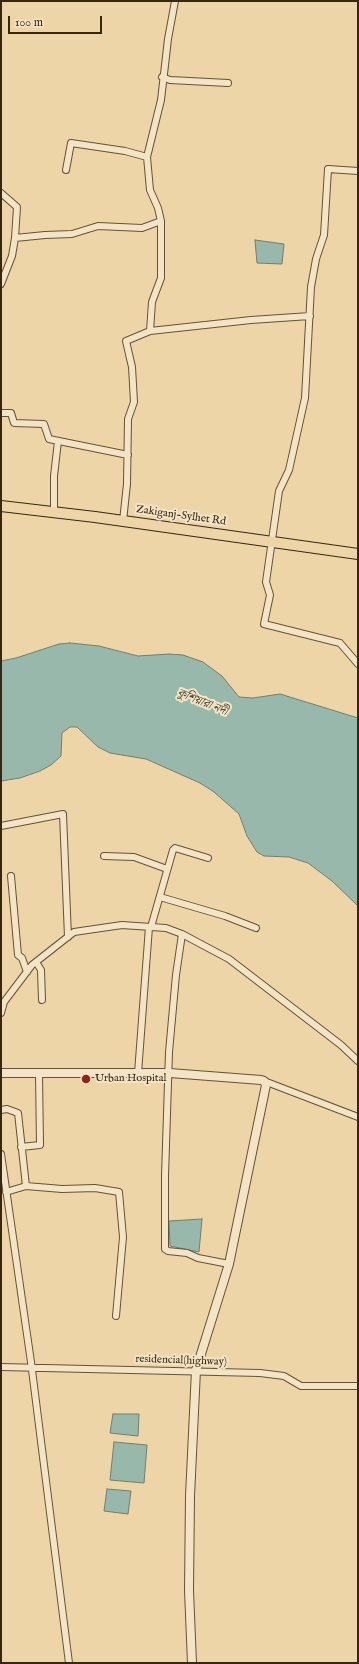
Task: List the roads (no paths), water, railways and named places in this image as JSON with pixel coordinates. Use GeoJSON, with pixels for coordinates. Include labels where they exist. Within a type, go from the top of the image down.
{"type":"FeatureCollection","features":[{"type":"Feature","properties":{"kind":"main road","name":"Zakiganj-Sylhet Rd"},"geometry":{"type":"LineString","coordinates":[[1,506],[272,541],[358,554]]}},
{"type":"Feature","properties":{"kind":"street"},"geometry":{"type":"LineString","coordinates":[[150,331],[152,302],[161,278],[161,221],[158,208],[150,190],[147,157],[161,100],[162,77],[175,1]]}},
{"type":"Feature","properties":{"kind":"street"},"geometry":{"type":"LineString","coordinates":[[162,77],[170,80],[228,83]]}},
{"type":"Feature","properties":{"kind":"street"},"geometry":{"type":"LineString","coordinates":[[66,170],[71,143],[125,151],[147,157]]}},
{"type":"Feature","properties":{"kind":"street"},"geometry":{"type":"LineString","coordinates":[[358,171],[328,169],[324,235],[316,259],[311,287],[305,398],[290,470],[279,491],[266,582],[270,595],[264,624],[340,643],[358,664]]}},
{"type":"Feature","properties":{"kind":"street"},"geometry":{"type":"LineString","coordinates":[[1,193],[17,206],[12,256],[1,284]]}},
{"type":"Feature","properties":{"kind":"street"},"geometry":{"type":"LineString","coordinates":[[15,238],[72,234],[98,226],[142,228],[161,221]]}},
{"type":"Feature","properties":{"kind":"street"},"geometry":{"type":"LineString","coordinates":[[123,521],[128,455],[128,419],[134,402],[132,367],[126,341],[150,331],[259,319],[310,316]]}},
{"type":"Feature","properties":{"kind":"street"},"geometry":{"type":"LineString","coordinates":[[1,413],[11,413],[14,423],[44,424],[49,439],[128,455]]}},
{"type":"Feature","properties":{"kind":"street"},"geometry":{"type":"LineString","coordinates":[[54,512],[54,476],[58,440]]}},
{"type":"Feature","properties":{"kind":"street"},"geometry":{"type":"LineString","coordinates":[[1,826],[63,814],[68,937]]}},
{"type":"Feature","properties":{"kind":"street"},"geometry":{"type":"LineString","coordinates":[[138,1073],[150,927],[160,897],[170,855],[175,848],[208,858]]}},
{"type":"Feature","properties":{"kind":"street"},"geometry":{"type":"LineString","coordinates":[[104,856],[134,857],[167,869]]}},
{"type":"Feature","properties":{"kind":"street"},"geometry":{"type":"LineString","coordinates":[[11,876],[18,955],[22,958],[26,972]]}},
{"type":"Feature","properties":{"kind":"street"},"geometry":{"type":"LineString","coordinates":[[160,897],[225,916],[256,928]]}},
{"type":"Feature","properties":{"kind":"street"},"geometry":{"type":"LineString","coordinates":[[1,1013],[4,1002],[26,972],[36,962],[74,932],[122,925],[166,928],[182,934],[229,959],[342,1045],[358,1061]]}},
{"type":"Feature","properties":{"kind":"street"},"geometry":{"type":"LineString","coordinates":[[182,934],[171,1024],[170,1073],[165,1146],[165,1249],[168,1251],[187,1253],[198,1258],[229,1264]]}},
{"type":"Feature","properties":{"kind":"street"},"geometry":{"type":"LineString","coordinates":[[36,962],[41,970],[42,1000]]}},
{"type":"Feature","properties":{"kind":"street"},"geometry":{"type":"LineString","coordinates":[[1,1073],[170,1073],[261,1080],[358,1117]]}},
{"type":"Feature","properties":{"kind":"street"},"geometry":{"type":"LineString","coordinates":[[21,1147],[40,1145],[39,1073]]}},
{"type":"Feature","properties":{"kind":"street"},"geometry":{"type":"LineString","coordinates":[[192,1663],[189,1590],[190,1496],[196,1370],[229,1264],[266,1085],[264,1081]]}},
{"type":"Feature","properties":{"kind":"street"},"geometry":{"type":"LineString","coordinates":[[1,1110],[6,1109],[18,1113],[26,1186]]}},
{"type":"Feature","properties":{"kind":"street"},"geometry":{"type":"LineString","coordinates":[[1,1154],[32,1367],[69,1663]]}},
{"type":"Feature","properties":{"kind":"street"},"geometry":{"type":"LineString","coordinates":[[6,1192],[26,1186],[62,1189],[95,1188],[119,1192],[122,1237],[116,1316]]}},
{"type":"Feature","properties":{"kind":"street","name":"residencial(highway)"},"geometry":{"type":"LineString","coordinates":[[1,1367],[196,1370],[284,1376],[301,1386],[358,1386]]}},
{"type":"Feature","properties":{"kind":"water"},"geometry":{"type":"Polygon","coordinates":[[[255,240],[284,244],[282,264],[257,263],[255,240]]]}},
{"type":"Feature","properties":{"kind":"water","name":"কুশিয়ারা নদী"},"geometry":{"type":"Polygon","coordinates":[[[70,643],[99,646],[138,656],[169,654],[183,655],[203,662],[222,676],[239,697],[253,698],[280,694],[358,718],[358,906],[332,881],[308,863],[289,857],[264,856],[257,852],[247,836],[239,814],[214,792],[200,783],[146,759],[110,753],[98,747],[77,727],[70,727],[62,733],[61,756],[51,765],[40,771],[20,778],[1,781],[1,661],[16,658],[59,644],[70,643]]]}},
{"type":"Feature","properties":{"kind":"water"},"geometry":{"type":"Polygon","coordinates":[[[202,1219],[199,1252],[170,1246],[169,1221],[202,1219]]]}},
{"type":"Feature","properties":{"kind":"water"},"geometry":{"type":"Polygon","coordinates":[[[113,1414],[139,1414],[138,1436],[110,1433],[113,1414]]]}},
{"type":"Feature","properties":{"kind":"water"},"geometry":{"type":"Polygon","coordinates":[[[114,1442],[147,1445],[144,1483],[110,1480],[114,1442]]]}},
{"type":"Feature","properties":{"kind":"water"},"geometry":{"type":"Polygon","coordinates":[[[107,1489],[131,1491],[128,1514],[104,1511],[107,1489]]]}},
{"type":"Feature","properties":{"kind":"place","name":"Urban Hospital"},"geometry":{"type":"Point","coordinates":[86,1079]}}]}
